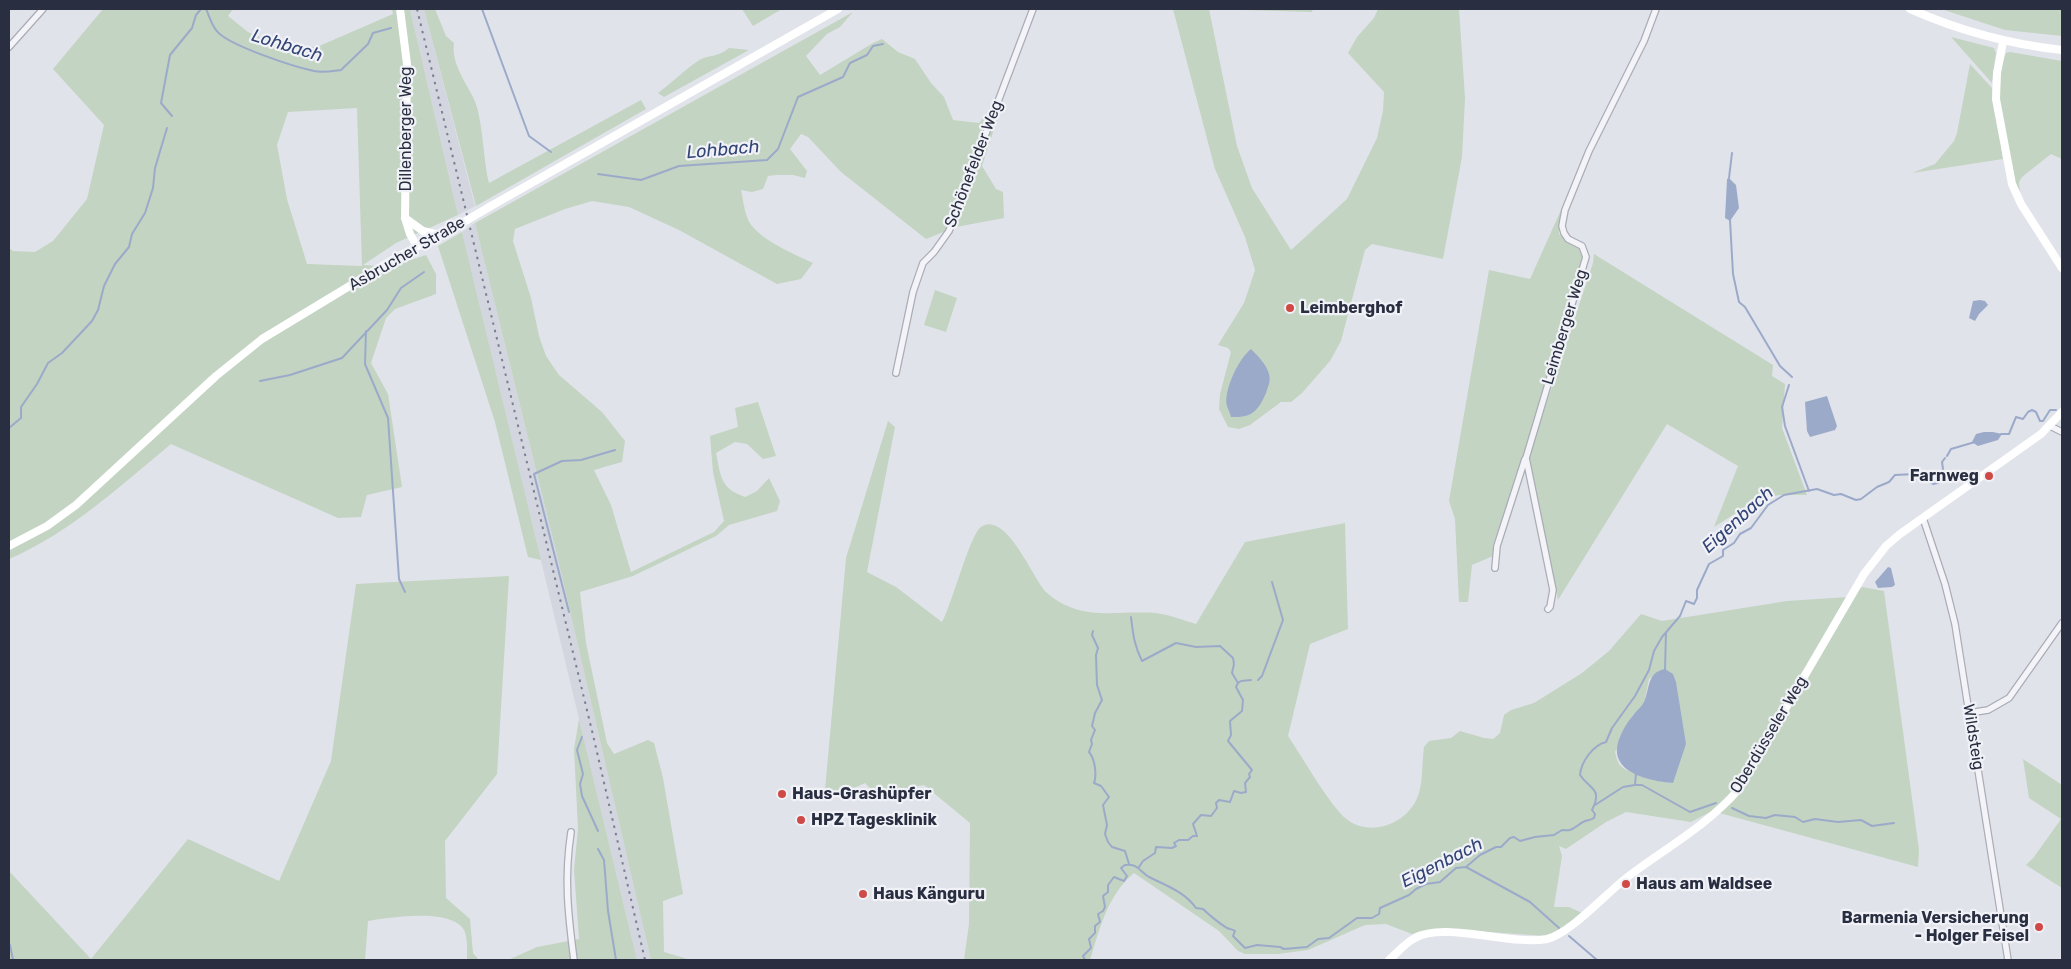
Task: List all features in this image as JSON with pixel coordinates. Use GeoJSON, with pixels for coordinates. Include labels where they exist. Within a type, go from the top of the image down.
{"type":"FeatureCollection","features":[{"type":"Feature","properties":{"kind":"main road","name":"Dillenberger Weg"},"geometry":{"type":"LineString","coordinates":[[400,9],[407,64],[405,218],[410,234],[417,246]]}},
{"type":"Feature","properties":{"kind":"main road","name":"Asbrucher Straße"},"geometry":{"type":"LineString","coordinates":[[9,546],[47,526],[76,505],[216,376],[262,339],[294,318],[417,246],[452,229],[838,9]]}},
{"type":"Feature","properties":{"kind":"main road"},"geometry":{"type":"LineString","coordinates":[[1910,9],[1948,26],[2004,42],[2062,50]]}},
{"type":"Feature","properties":{"kind":"main road"},"geometry":{"type":"LineString","coordinates":[[2004,42],[1997,73],[1996,99],[2012,184],[2021,204],[2062,268]]}},
{"type":"Feature","properties":{"kind":"main road"},"geometry":{"type":"LineString","coordinates":[[405,218],[423,231],[439,235]]}},
{"type":"Feature","properties":{"kind":"main road","name":"Oberdüsseler Weg"},"geometry":{"type":"LineString","coordinates":[[1389,960],[1414,938],[1438,932],[1537,940],[1556,936],[1568,930],[1626,878],[1724,806],[1738,790],[1864,574],[1886,546],[2050,426],[2062,412]]}},
{"type":"Feature","properties":{"kind":"street"},"geometry":{"type":"LineString","coordinates":[[9,46],[43,9]]}},
{"type":"Feature","properties":{"kind":"street","name":"Schönefelder Weg"},"geometry":{"type":"LineString","coordinates":[[896,373],[913,292],[923,264],[949,231],[1033,9]]}},
{"type":"Feature","properties":{"kind":"street","name":"Leimberger Weg"},"geometry":{"type":"LineString","coordinates":[[1548,609],[1553,590],[1526,458],[1586,257],[1582,246],[1568,239],[1562,226],[1565,210],[1589,151],[1644,41],[1656,9]]}},
{"type":"Feature","properties":{"kind":"street"},"geometry":{"type":"LineString","coordinates":[[2050,426],[2062,432]]}},
{"type":"Feature","properties":{"kind":"street"},"geometry":{"type":"LineString","coordinates":[[1495,568],[1496,546],[1526,458]]}},
{"type":"Feature","properties":{"kind":"street","name":"Wildsteig"},"geometry":{"type":"LineString","coordinates":[[1923,518],[1945,584],[1955,624],[2008,960]]}},
{"type":"Feature","properties":{"kind":"street"},"geometry":{"type":"LineString","coordinates":[[1969,713],[1988,710],[2009,698],[2062,623]]}},
{"type":"Feature","properties":{"kind":"street"},"geometry":{"type":"LineString","coordinates":[[572,832],[566,872],[568,916],[574,960]]}},
{"type":"Feature","properties":{"kind":"shaded area"},"geometry":{"type":"Polygon","coordinates":[[[410,9],[424,9],[475,206],[458,215],[410,9]]]}},
{"type":"Feature","properties":{"kind":"shaded area"},"geometry":{"type":"Polygon","coordinates":[[[475,223],[556,551],[651,960],[637,960],[462,232],[475,223]]]}},
{"type":"Feature","properties":{"kind":"green space"},"geometry":{"type":"Polygon","coordinates":[[[103,9],[233,9],[228,16],[248,32],[281,46],[317,47],[393,14],[392,9],[410,9],[458,215],[396,243],[363,265],[390,267],[426,255],[436,274],[436,294],[395,309],[386,318],[371,363],[388,394],[402,487],[367,495],[361,517],[338,518],[171,444],[94,508],[53,536],[9,559],[9,248],[13,251],[35,252],[53,241],[87,199],[104,125],[53,69],[103,9]],[[357,108],[288,112],[277,145],[287,199],[307,264],[362,266],[357,108]]]}},
{"type":"Feature","properties":{"kind":"green space"},"geometry":{"type":"Polygon","coordinates":[[[424,9],[435,9],[446,36],[454,43],[457,64],[473,97],[479,115],[489,183],[641,100],[646,109],[476,206],[424,9]]]}},
{"type":"Feature","properties":{"kind":"green space"},"geometry":{"type":"Polygon","coordinates":[[[742,9],[782,9],[753,26],[742,9]]]}},
{"type":"Feature","properties":{"kind":"green space"},"geometry":{"type":"Polygon","coordinates":[[[1173,9],[1209,9],[1237,146],[1252,188],[1291,250],[1347,199],[1377,138],[1383,111],[1384,92],[1348,53],[1357,37],[1374,18],[1378,9],[1459,9],[1465,98],[1462,157],[1443,259],[1372,244],[1365,250],[1341,341],[1330,361],[1302,393],[1291,402],[1281,402],[1250,425],[1239,429],[1228,427],[1219,409],[1220,394],[1231,352],[1228,348],[1218,345],[1244,303],[1255,270],[1245,237],[1215,169],[1173,9]]]}},
{"type":"Feature","properties":{"kind":"green space"},"geometry":{"type":"Polygon","coordinates":[[[1209,9],[1313,9],[1312,12],[1209,9]]]}},
{"type":"Feature","properties":{"kind":"green space"},"geometry":{"type":"Polygon","coordinates":[[[1941,9],[2062,9],[2062,36],[2005,30],[1941,9]]]}},
{"type":"Feature","properties":{"kind":"green space"},"geometry":{"type":"Polygon","coordinates":[[[853,12],[840,27],[827,34],[806,56],[820,75],[882,39],[898,52],[915,59],[931,83],[944,97],[953,120],[979,123],[990,110],[997,120],[982,166],[996,189],[1003,192],[1004,218],[956,227],[926,239],[841,172],[808,137],[801,134],[790,149],[807,171],[805,178],[793,175],[768,176],[763,189],[752,192],[741,190],[744,207],[751,225],[776,245],[813,263],[801,279],[777,284],[679,230],[629,207],[592,201],[565,209],[515,229],[513,241],[531,298],[539,336],[546,356],[559,375],[602,412],[625,441],[622,462],[594,470],[611,505],[631,572],[714,532],[724,521],[713,472],[710,436],[738,427],[735,408],[758,402],[776,456],[763,459],[747,444],[735,442],[716,453],[723,481],[737,494],[745,497],[757,491],[769,478],[780,501],[777,511],[729,525],[716,536],[633,576],[580,592],[586,643],[607,743],[614,754],[648,740],[654,743],[663,778],[683,894],[663,901],[664,952],[691,960],[651,960],[556,551],[475,223],[853,12]]]}},
{"type":"Feature","properties":{"kind":"green space"},"geometry":{"type":"Polygon","coordinates":[[[1951,37],[1994,48],[1996,53],[1992,83],[1951,37]]]}},
{"type":"Feature","properties":{"kind":"green space"},"geometry":{"type":"Polygon","coordinates":[[[729,48],[749,50],[664,97],[658,93],[698,61],[721,53],[729,48]]]}},
{"type":"Feature","properties":{"kind":"green space"},"geometry":{"type":"Polygon","coordinates":[[[2010,52],[2062,61],[2062,159],[2051,154],[2022,177],[2019,182],[2020,194],[2016,186],[2005,137],[2000,102],[2001,68],[2006,53],[2010,52]]]}},
{"type":"Feature","properties":{"kind":"green space"},"geometry":{"type":"Polygon","coordinates":[[[1970,64],[1992,88],[2003,159],[1912,173],[1935,164],[1954,141],[1970,64]]]}},
{"type":"Feature","properties":{"kind":"green space"},"geometry":{"type":"Polygon","coordinates":[[[1561,210],[1559,234],[1568,242],[1578,247],[1585,261],[1519,472],[1493,545],[1493,556],[1472,565],[1468,602],[1459,602],[1455,519],[1449,501],[1489,270],[1530,279],[1561,210]]]}},
{"type":"Feature","properties":{"kind":"green space"},"geometry":{"type":"Polygon","coordinates":[[[462,232],[541,560],[528,557],[495,422],[438,246],[462,232]]]}},
{"type":"Feature","properties":{"kind":"green space"},"geometry":{"type":"Polygon","coordinates":[[[1594,254],[1773,365],[1772,376],[1785,384],[1782,428],[1807,495],[1780,495],[1758,499],[1714,527],[1738,466],[1667,424],[1558,600],[1529,456],[1593,263],[1594,254]]]}},
{"type":"Feature","properties":{"kind":"green space"},"geometry":{"type":"Polygon","coordinates":[[[935,290],[957,298],[946,332],[924,325],[935,290]]]}},
{"type":"Feature","properties":{"kind":"green space"},"geometry":{"type":"Polygon","coordinates":[[[888,421],[895,427],[867,572],[896,587],[942,622],[972,542],[981,527],[990,524],[1000,528],[1009,537],[1018,548],[1040,585],[1059,602],[1072,608],[1086,611],[1099,613],[1156,613],[1196,624],[1245,542],[1345,523],[1348,629],[1310,644],[1288,736],[1340,813],[1350,822],[1373,828],[1385,826],[1396,821],[1406,814],[1414,804],[1420,788],[1424,747],[1429,741],[1451,738],[1460,731],[1493,739],[1500,733],[1504,715],[1511,710],[1534,703],[1582,673],[1609,651],[1641,614],[1662,621],[1787,601],[1848,597],[1862,587],[1884,591],[1919,850],[1918,867],[1712,811],[1691,822],[1626,812],[1606,822],[1566,849],[1559,846],[1562,856],[1554,907],[1569,907],[1582,913],[1565,928],[1547,936],[1445,929],[1412,934],[1386,924],[1365,925],[1308,950],[1278,954],[1245,954],[1238,951],[1219,931],[1134,873],[1117,892],[1111,902],[1101,924],[1090,960],[964,960],[969,924],[970,823],[924,785],[876,794],[865,783],[839,795],[825,790],[846,558],[888,421]],[[1660,670],[1649,679],[1644,703],[1632,716],[1615,752],[1619,764],[1636,775],[1673,783],[1660,670]]]}},
{"type":"Feature","properties":{"kind":"green space"},"geometry":{"type":"Polygon","coordinates":[[[509,576],[497,774],[445,841],[446,898],[470,919],[473,953],[479,960],[467,960],[465,933],[457,923],[434,916],[405,916],[368,921],[365,960],[9,960],[9,871],[91,959],[188,839],[279,881],[331,761],[356,584],[509,576]]]}},
{"type":"Feature","properties":{"kind":"green space"},"geometry":{"type":"Polygon","coordinates":[[[579,719],[637,960],[508,960],[537,947],[579,939],[574,870],[578,829],[574,749],[579,719]]]}},
{"type":"Feature","properties":{"kind":"green space"},"geometry":{"type":"Polygon","coordinates":[[[2023,759],[2062,785],[2062,888],[2026,865],[2034,857],[2061,819],[2029,798],[2023,759]]]}},
{"type":"Feature","properties":{"kind":"water"},"geometry":{"type":"Polygon","coordinates":[[[1729,178],[1736,185],[1739,208],[1730,221],[1725,218],[1727,179],[1729,178]]]}},
{"type":"Feature","properties":{"kind":"water"},"geometry":{"type":"Polygon","coordinates":[[[1973,301],[1985,301],[1988,305],[1975,321],[1969,318],[1973,301]]]}},
{"type":"Feature","properties":{"kind":"water"},"geometry":{"type":"Polygon","coordinates":[[[1251,349],[1266,367],[1270,377],[1269,384],[1257,409],[1249,415],[1231,417],[1226,400],[1227,392],[1237,367],[1251,349]]]}},
{"type":"Feature","properties":{"kind":"water"},"geometry":{"type":"Polygon","coordinates":[[[1827,396],[1837,426],[1835,430],[1810,437],[1807,431],[1805,402],[1827,396]]]}},
{"type":"Feature","properties":{"kind":"water"},"geometry":{"type":"Polygon","coordinates":[[[1984,432],[2002,434],[1998,440],[1978,446],[1972,442],[1976,434],[1984,432]]]}},
{"type":"Feature","properties":{"kind":"water"},"geometry":{"type":"Polygon","coordinates":[[[1888,567],[1891,568],[1895,585],[1878,588],[1875,582],[1888,567]]]}},
{"type":"Feature","properties":{"kind":"water"},"geometry":{"type":"Polygon","coordinates":[[[1665,669],[1673,674],[1676,682],[1686,744],[1673,783],[1652,780],[1631,772],[1623,766],[1618,758],[1617,749],[1624,728],[1644,702],[1652,677],[1655,673],[1665,669]]]}},
{"type":"Feature","properties":{"kind":"waterway"},"geometry":{"type":"LineString","coordinates":[[172,116],[161,103],[170,55],[192,28],[196,15],[201,9]]}},
{"type":"Feature","properties":{"kind":"waterway","name":"Lohbach"},"geometry":{"type":"LineString","coordinates":[[206,9],[211,22],[222,36],[246,49],[317,72],[341,70],[368,44],[373,33],[391,28]]}},
{"type":"Feature","properties":{"kind":"waterway","name":"Lohbach"},"geometry":{"type":"LineString","coordinates":[[482,9],[529,136],[551,152]]}},
{"type":"Feature","properties":{"kind":"waterway","name":"Lohbach"},"geometry":{"type":"LineString","coordinates":[[598,174],[641,180],[679,166],[767,160],[778,149],[798,97],[843,77],[850,63],[867,55],[873,46],[883,44]]}},
{"type":"Feature","properties":{"kind":"waterway"},"geometry":{"type":"LineString","coordinates":[[9,428],[21,418],[21,407],[37,384],[48,363],[62,353],[92,321],[98,310],[104,286],[115,264],[129,247],[132,234],[145,213],[153,188],[155,168],[167,128]]}},
{"type":"Feature","properties":{"kind":"waterway"},"geometry":{"type":"LineString","coordinates":[[1729,178],[1732,153]]}},
{"type":"Feature","properties":{"kind":"waterway"},"geometry":{"type":"LineString","coordinates":[[1730,220],[1733,274],[1739,302],[1745,307],[1780,366],[1792,377]]}},
{"type":"Feature","properties":{"kind":"waterway"},"geometry":{"type":"LineString","coordinates":[[260,381],[290,375],[342,358],[387,310],[401,288],[424,272]]}},
{"type":"Feature","properties":{"kind":"waterway"},"geometry":{"type":"LineString","coordinates":[[366,331],[365,364],[388,418],[399,579],[405,592]]}},
{"type":"Feature","properties":{"kind":"waterway"},"geometry":{"type":"LineString","coordinates":[[1789,385],[1782,407],[1785,426],[1809,491]]}},
{"type":"Feature","properties":{"kind":"waterway","name":"Eigenbach"},"geometry":{"type":"LineString","coordinates":[[2001,434],[2009,434],[2016,417],[2023,419],[2032,410],[2036,412],[2040,421],[2043,421],[2050,410],[2056,410]]}},
{"type":"Feature","properties":{"kind":"waterway","name":"Eigenbach"},"geometry":{"type":"LineString","coordinates":[[1947,456],[1951,449],[1975,442]]}},
{"type":"Feature","properties":{"kind":"waterway"},"geometry":{"type":"LineString","coordinates":[[569,612],[534,474],[562,461],[581,460],[615,450]]}},
{"type":"Feature","properties":{"kind":"waterway","name":"Eigenbach"},"geometry":{"type":"LineString","coordinates":[[1921,475],[1933,484],[1938,483],[1943,469],[1942,462],[1945,458]]}},
{"type":"Feature","properties":{"kind":"waterway","name":"Eigenbach"},"geometry":{"type":"LineString","coordinates":[[1085,960],[1083,956],[1091,948],[1089,939],[1095,933],[1095,926],[1100,922],[1098,914],[1105,907],[1103,896],[1108,892],[1108,885],[1114,877],[1124,881],[1127,876],[1121,868],[1125,865],[1133,865],[1149,877],[1181,893],[1196,908],[1203,909],[1224,926],[1235,931],[1233,936],[1245,948],[1257,945],[1284,949],[1307,947],[1318,939],[1329,938],[1357,918],[1372,918],[1379,914],[1380,908],[1409,895],[1426,884],[1440,882],[1456,868],[1466,867],[1480,855],[1496,847],[1501,847],[1510,838],[1514,837],[1520,841],[1554,835],[1562,830],[1572,829],[1585,821],[1593,819],[1595,814],[1592,810],[1596,793],[1580,775],[1583,765],[1592,750],[1606,742],[1612,728],[1635,696],[1649,670],[1654,651],[1662,637],[1680,616],[1686,601],[1694,604],[1697,598],[1697,590],[1709,564],[1723,556],[1723,550],[1734,543],[1740,534],[1751,528],[1768,505],[1784,495],[1817,489],[1834,495],[1841,494],[1856,500],[1861,499],[1877,487],[1889,482],[1895,475],[1915,474]]}},
{"type":"Feature","properties":{"kind":"waterway"},"geometry":{"type":"LineString","coordinates":[[1258,680],[1262,676],[1283,620],[1272,582]]}},
{"type":"Feature","properties":{"kind":"waterway"},"geometry":{"type":"LineString","coordinates":[[1131,617],[1133,634],[1142,661],[1176,643],[1196,647],[1220,646],[1233,658],[1232,673],[1238,683]]}},
{"type":"Feature","properties":{"kind":"waterway"},"geometry":{"type":"LineString","coordinates":[[1093,631],[1092,635],[1098,648],[1096,655],[1097,685],[1102,700],[1095,713],[1092,726],[1095,730],[1089,752],[1095,767],[1094,783],[1101,786],[1109,797],[1103,805],[1107,825],[1105,834],[1112,847],[1125,851],[1129,864]]}},
{"type":"Feature","properties":{"kind":"waterway"},"geometry":{"type":"LineString","coordinates":[[1665,670],[1666,632]]}},
{"type":"Feature","properties":{"kind":"waterway"},"geometry":{"type":"LineString","coordinates":[[1238,683],[1251,680]]}},
{"type":"Feature","properties":{"kind":"waterway"},"geometry":{"type":"LineString","coordinates":[[1139,867],[1143,861],[1155,853],[1156,847],[1172,848],[1176,846],[1174,843],[1179,840],[1188,840],[1193,836],[1197,836],[1193,824],[1201,815],[1211,816],[1217,808],[1216,803],[1219,800],[1230,802],[1234,791],[1246,792],[1245,783],[1250,777],[1249,774],[1252,770],[1228,741],[1231,735],[1230,721],[1242,711],[1243,700],[1236,687],[1238,683]]}},
{"type":"Feature","properties":{"kind":"waterway"},"geometry":{"type":"LineString","coordinates":[[582,737],[577,750],[583,774],[580,784],[582,796],[598,831]]}},
{"type":"Feature","properties":{"kind":"waterway"},"geometry":{"type":"LineString","coordinates":[[1595,805],[1623,787],[1635,785],[1636,773]]}},
{"type":"Feature","properties":{"kind":"waterway"},"geometry":{"type":"LineString","coordinates":[[1635,785],[1642,785],[1690,812],[1716,803]]}},
{"type":"Feature","properties":{"kind":"waterway"},"geometry":{"type":"LineString","coordinates":[[1732,808],[1749,816],[1766,818],[1775,815],[1795,817],[1803,822],[1815,819],[1838,822],[1861,820],[1872,826],[1894,823]]}},
{"type":"Feature","properties":{"kind":"waterway"},"geometry":{"type":"LineString","coordinates":[[598,849],[604,860],[608,911],[616,960]]}},
{"type":"Feature","properties":{"kind":"waterway"},"geometry":{"type":"LineString","coordinates":[[1466,867],[1530,902],[1559,928]]}},
{"type":"Feature","properties":{"kind":"waterway"},"geometry":{"type":"LineString","coordinates":[[1569,936],[1597,960]]}},
{"type":"Feature","properties":{"kind":"waterway"},"geometry":{"type":"LineString","coordinates":[[10,945],[13,960]]}},
{"type":"Feature","properties":{"kind":"railway"},"geometry":{"type":"LineString","coordinates":[[417,9],[593,735],[645,960]]}},
{"type":"Feature","properties":{"kind":"place","name":"Leimberghof"},"geometry":{"type":"Point","coordinates":[1290,308]}},
{"type":"Feature","properties":{"kind":"place","name":"Farnweg"},"geometry":{"type":"Point","coordinates":[1989,476]}},
{"type":"Feature","properties":{"kind":"place","name":"Haus-Grashüpfer"},"geometry":{"type":"Point","coordinates":[782,794]}},
{"type":"Feature","properties":{"kind":"place","name":"HPZ Tagesklinik"},"geometry":{"type":"Point","coordinates":[801,820]}},
{"type":"Feature","properties":{"kind":"place","name":"Haus am Waldsee"},"geometry":{"type":"Point","coordinates":[1626,884]}},
{"type":"Feature","properties":{"kind":"place","name":"Haus Känguru"},"geometry":{"type":"Point","coordinates":[863,894]}},
{"type":"Feature","properties":{"kind":"place","name":"Barmenia Versicherung - Holger Feisel"},"geometry":{"type":"Point","coordinates":[2039,927]}}]}
